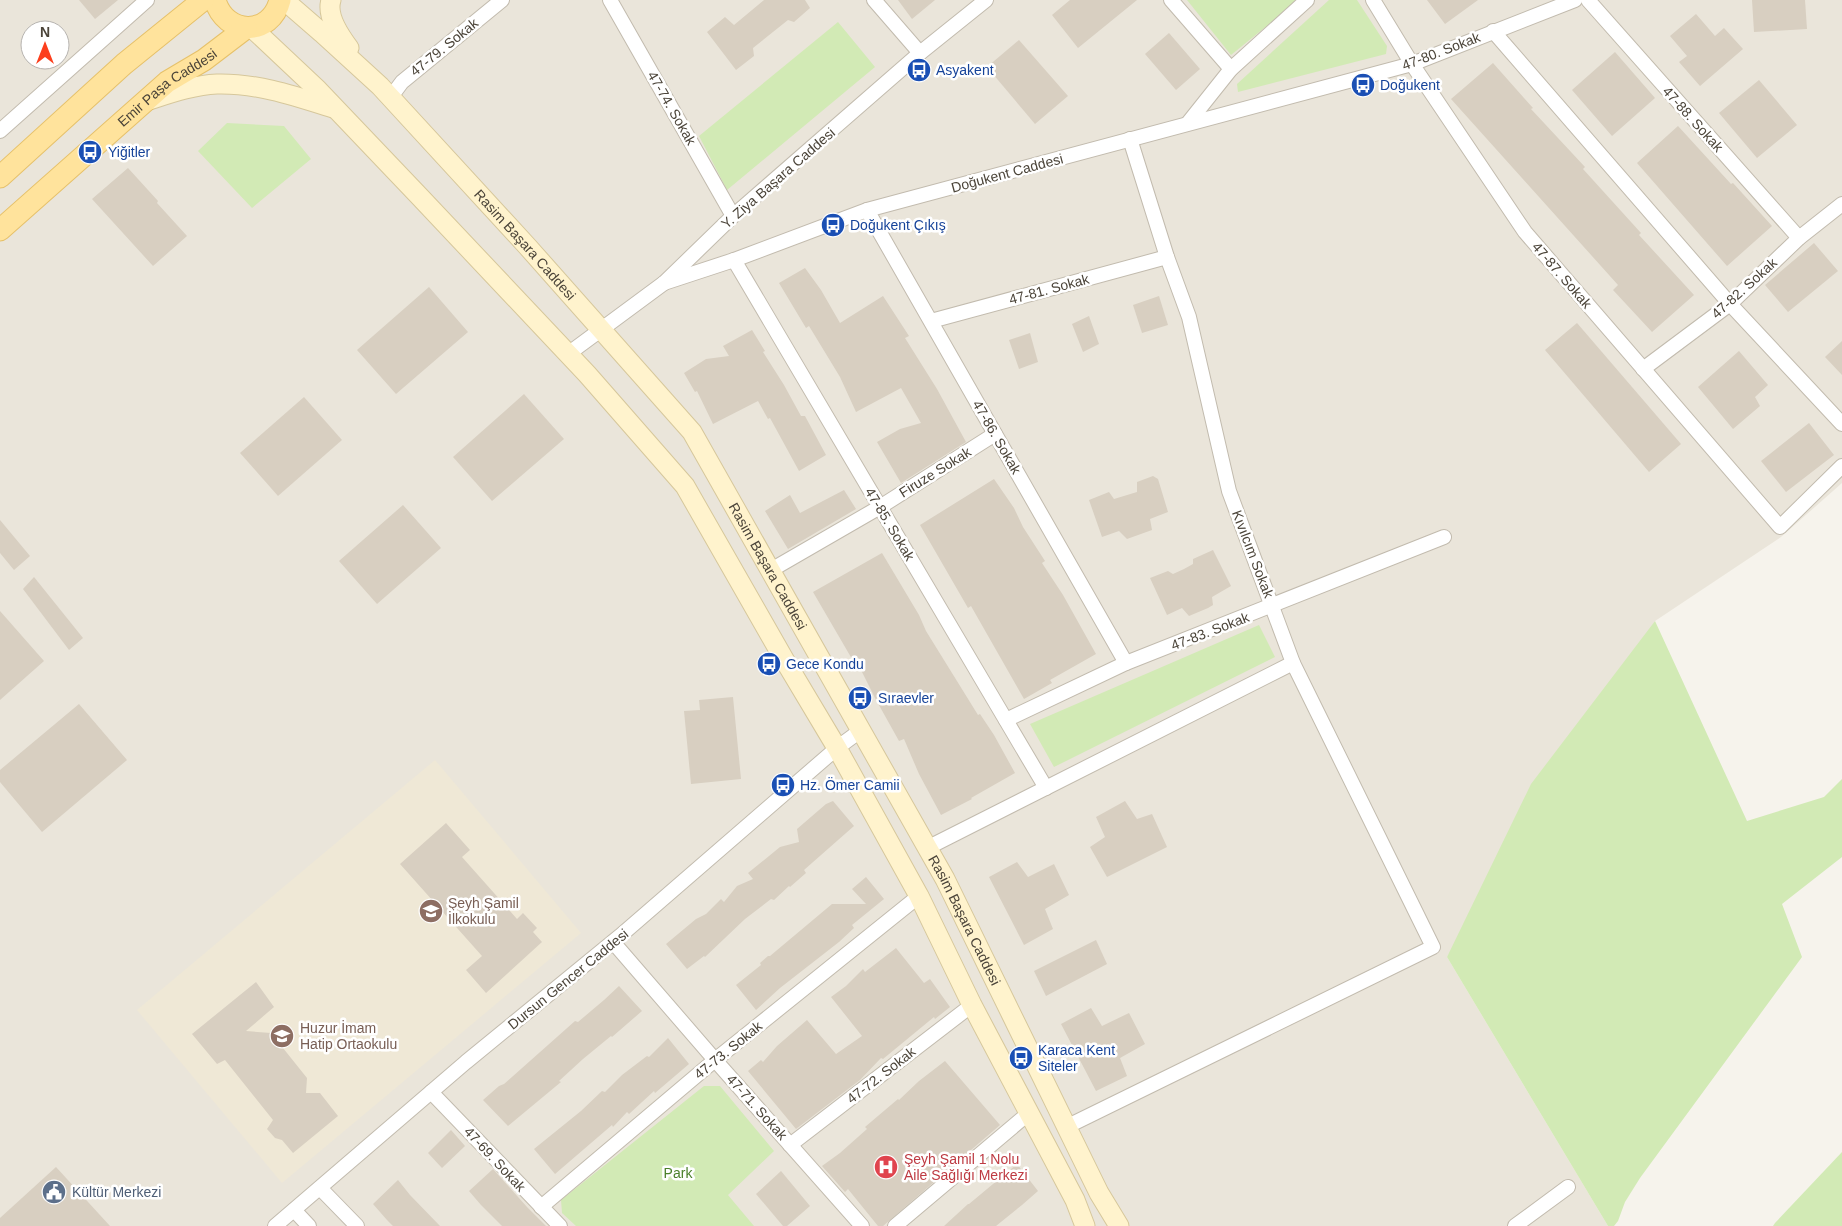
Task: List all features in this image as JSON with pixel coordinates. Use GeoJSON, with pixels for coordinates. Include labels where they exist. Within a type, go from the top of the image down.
{"type":"FeatureCollection","features":[{"type":"Feature","properties":{"kind":"main road"},"geometry":{"type":"LineString","coordinates":[[0,177],[124,64],[203,0]]}},
{"type":"Feature","properties":{"kind":"main road"},"geometry":{"type":"LineString","coordinates":[[215,0],[219,11],[226,20],[235,26],[249,28]]}},
{"type":"Feature","properties":{"kind":"main road","name":"Emir Paşa Caddesi"},"geometry":{"type":"LineString","coordinates":[[0,230],[167,82],[204,60],[249,28],[267,22],[282,0]]}},
{"type":"Feature","properties":{"kind":"street"},"geometry":{"type":"LineString","coordinates":[[0,130],[147,0]]}},
{"type":"Feature","properties":{"kind":"street","name":"Rasim Başara Caddesi"},"geometry":{"type":"LineString","coordinates":[[282,0],[322,33],[385,92],[527,246],[692,432],[949,888],[1099,1193],[1119,1226]]}},
{"type":"Feature","properties":{"kind":"street"},"geometry":{"type":"LineString","coordinates":[[331,0],[329,6],[335,27],[385,92]]}},
{"type":"Feature","properties":{"kind":"street","name":"47-79. Sokak"},"geometry":{"type":"LineString","coordinates":[[385,92],[402,82],[502,0]]}},
{"type":"Feature","properties":{"kind":"street","name":"47-74. Sokak"},"geometry":{"type":"LineString","coordinates":[[610,0],[733,216]]}},
{"type":"Feature","properties":{"kind":"street"},"geometry":{"type":"LineString","coordinates":[[874,0],[920,53]]}},
{"type":"Feature","properties":{"kind":"street","name":"Y. Ziya Başara Caddesi"},"geometry":{"type":"LineString","coordinates":[[568,354],[664,282],[733,216],[920,53],[986,0]]}},
{"type":"Feature","properties":{"kind":"street"},"geometry":{"type":"LineString","coordinates":[[1171,0],[1231,69]]}},
{"type":"Feature","properties":{"kind":"street"},"geometry":{"type":"LineString","coordinates":[[1188,123],[1231,69],[1307,0]]}},
{"type":"Feature","properties":{"kind":"street","name":"47-87. Sokak"},"geometry":{"type":"LineString","coordinates":[[1373,0],[1412,64],[1525,232],[1780,527],[1842,466]]}},
{"type":"Feature","properties":{"kind":"street","name":"47-80. Sokak"},"geometry":{"type":"LineString","coordinates":[[1188,123],[1412,64],[1575,0]]}},
{"type":"Feature","properties":{"kind":"street","name":"47-88. Sokak"},"geometry":{"type":"LineString","coordinates":[[1588,0],[1799,238]]}},
{"type":"Feature","properties":{"kind":"street","name":"Rasim Başara Caddesi"},"geometry":{"type":"LineString","coordinates":[[249,28],[336,109],[568,354],[685,486],[837,748],[918,896],[972,1005],[1075,1200],[1085,1226]]}},
{"type":"Feature","properties":{"kind":"street"},"geometry":{"type":"LineString","coordinates":[[1494,31],[1730,304],[1842,424]]}},
{"type":"Feature","properties":{"kind":"street"},"geometry":{"type":"LineString","coordinates":[[144,102],[180,91],[215,84],[253,85],[284,92],[336,109]]}},
{"type":"Feature","properties":{"kind":"street","name":"Doğukent Caddesi"},"geometry":{"type":"LineString","coordinates":[[664,282],[734,260],[867,210],[1188,123]]}},
{"type":"Feature","properties":{"kind":"street","name":"Kıvılcım Sokak"},"geometry":{"type":"LineString","coordinates":[[1066,1127],[1433,947],[1293,663],[1229,491],[1189,317],[1167,257],[1130,139]]}},
{"type":"Feature","properties":{"kind":"street","name":"47-82. Sokak"},"geometry":{"type":"LineString","coordinates":[[1643,369],[1730,304],[1799,238],[1842,204]]}},
{"type":"Feature","properties":{"kind":"street","name":"47-86. Sokak"},"geometry":{"type":"LineString","coordinates":[[867,210],[1126,663]]}},
{"type":"Feature","properties":{"kind":"street","name":"47-81. Sokak"},"geometry":{"type":"LineString","coordinates":[[931,321],[1167,257]]}},
{"type":"Feature","properties":{"kind":"street","name":"47-85. Sokak"},"geometry":{"type":"LineString","coordinates":[[734,260],[1046,788]]}},
{"type":"Feature","properties":{"kind":"street","name":"Firuze Sokak"},"geometry":{"type":"LineString","coordinates":[[771,570],[880,507],[996,434]]}},
{"type":"Feature","properties":{"kind":"street","name":"47-83. Sokak"},"geometry":{"type":"LineString","coordinates":[[1006,720],[1126,663],[1444,537]]}},
{"type":"Feature","properties":{"kind":"street"},"geometry":{"type":"LineString","coordinates":[[927,848],[1293,663]]}},
{"type":"Feature","properties":{"kind":"street","name":"Dursun Gencer Caddesi"},"geometry":{"type":"LineString","coordinates":[[275,1226],[431,1092],[613,942],[837,748],[860,732]]}},
{"type":"Feature","properties":{"kind":"street","name":"47-73. Sokak"},"geometry":{"type":"LineString","coordinates":[[540,1208],[715,1060],[918,896]]}},
{"type":"Feature","properties":{"kind":"street","name":"47-71. Sokak"},"geometry":{"type":"LineString","coordinates":[[613,942],[862,1226]]}},
{"type":"Feature","properties":{"kind":"street","name":"47-72. Sokak"},"geometry":{"type":"LineString","coordinates":[[790,1145],[972,1005]]}},
{"type":"Feature","properties":{"kind":"street","name":"47-69. Sokak"},"geometry":{"type":"LineString","coordinates":[[431,1092],[540,1208],[560,1226]]}},
{"type":"Feature","properties":{"kind":"street"},"geometry":{"type":"LineString","coordinates":[[895,1226],[1028,1113]]}},
{"type":"Feature","properties":{"kind":"street"},"geometry":{"type":"LineString","coordinates":[[1515,1226],[1568,1187]]}},
{"type":"Feature","properties":{"kind":"street"},"geometry":{"type":"LineString","coordinates":[[320,1188],[357,1226]]}},
{"type":"Feature","properties":{"kind":"street"},"geometry":{"type":"LineString","coordinates":[[294,1210],[309,1226]]}},
{"type":"Feature","properties":{"kind":"shaded area"},"geometry":{"type":"Polygon","coordinates":[[[0,0],[1842,0],[1842,483],[1781,537],[1655,621],[1447,957],[1608,1226],[0,1226],[0,0]]]}},
{"type":"Feature","properties":{"kind":"shaded area"},"geometry":{"type":"Polygon","coordinates":[[[435,760],[581,933],[282,1183],[137,1010],[435,760]]]}},
{"type":"Feature","properties":{"kind":"green space"},"geometry":{"type":"Polygon","coordinates":[[[1187,0],[1299,0],[1231,55],[1187,0]]]}},
{"type":"Feature","properties":{"kind":"green space"},"geometry":{"type":"Polygon","coordinates":[[[1329,0],[1357,0],[1387,46],[1386,54],[1238,92],[1237,84],[1329,0]]]}},
{"type":"Feature","properties":{"kind":"green space"},"geometry":{"type":"Polygon","coordinates":[[[838,22],[875,67],[727,190],[699,136],[838,22]]]}},
{"type":"Feature","properties":{"kind":"green space"},"geometry":{"type":"Polygon","coordinates":[[[227,123],[284,126],[311,159],[252,208],[198,151],[227,123]]]}},
{"type":"Feature","properties":{"kind":"green space"},"geometry":{"type":"Polygon","coordinates":[[[1655,621],[1747,821],[1824,797],[1842,779],[1842,857],[1782,904],[1802,957],[1640,1178],[1625,1202],[1618,1221],[1614,1226],[1608,1226],[1447,957],[1531,784],[1655,621]]]}},
{"type":"Feature","properties":{"kind":"green space"},"geometry":{"type":"Polygon","coordinates":[[[1259,625],[1275,657],[1054,767],[1030,724],[1259,625]]]}},
{"type":"Feature","properties":{"kind":"green space","name":"Park"},"geometry":{"type":"Polygon","coordinates":[[[704,1086],[720,1086],[774,1151],[728,1195],[754,1226],[576,1226],[562,1213],[561,1200],[704,1086]]]}},
{"type":"Feature","properties":{"kind":"green space"},"geometry":{"type":"Polygon","coordinates":[[[1842,1152],[1842,1226],[1773,1226],[1775,1223],[1842,1152]]]}},
{"type":"Feature","properties":{"kind":"building"},"geometry":{"type":"Polygon","coordinates":[[[79,0],[118,0],[95,19],[79,0]]]}},
{"type":"Feature","properties":{"kind":"building"},"geometry":{"type":"Polygon","coordinates":[[[764,0],[805,0],[810,8],[794,22],[788,20],[753,48],[754,56],[736,70],[707,32],[725,17],[734,25],[764,0]]]}},
{"type":"Feature","properties":{"kind":"building"},"geometry":{"type":"Polygon","coordinates":[[[898,0],[935,0],[912,19],[898,0]]]}},
{"type":"Feature","properties":{"kind":"building"},"geometry":{"type":"Polygon","coordinates":[[[1070,0],[1137,0],[1078,48],[1052,15],[1070,0]]]}},
{"type":"Feature","properties":{"kind":"building"},"geometry":{"type":"Polygon","coordinates":[[[1427,0],[1478,0],[1445,24],[1427,0]]]}},
{"type":"Feature","properties":{"kind":"building"},"geometry":{"type":"Polygon","coordinates":[[[1752,0],[1805,0],[1807,29],[1754,32],[1752,0]]]}},
{"type":"Feature","properties":{"kind":"building"},"geometry":{"type":"Polygon","coordinates":[[[1696,14],[1715,36],[1724,28],[1743,49],[1700,86],[1679,62],[1687,56],[1670,36],[1696,14]]]}},
{"type":"Feature","properties":{"kind":"building"},"geometry":{"type":"Polygon","coordinates":[[[1169,33],[1200,69],[1176,90],[1145,54],[1169,33]]]}},
{"type":"Feature","properties":{"kind":"building"},"geometry":{"type":"Polygon","coordinates":[[[1019,40],[1068,96],[1035,124],[987,67],[1019,40]]]}},
{"type":"Feature","properties":{"kind":"building"},"geometry":{"type":"Polygon","coordinates":[[[1615,52],[1655,98],[1612,136],[1572,90],[1615,52]]]}},
{"type":"Feature","properties":{"kind":"building"},"geometry":{"type":"Polygon","coordinates":[[[1493,63],[1533,108],[1531,109],[1585,167],[1583,169],[1641,233],[1639,235],[1694,295],[1652,332],[1613,290],[1618,285],[1451,99],[1493,63]]]}},
{"type":"Feature","properties":{"kind":"building"},"geometry":{"type":"Polygon","coordinates":[[[1759,80],[1797,125],[1757,158],[1719,113],[1759,80]]]}},
{"type":"Feature","properties":{"kind":"building"},"geometry":{"type":"Polygon","coordinates":[[[1678,126],[1772,226],[1727,266],[1637,163],[1678,126]]]}},
{"type":"Feature","properties":{"kind":"building"},"geometry":{"type":"Polygon","coordinates":[[[128,168],[187,236],[153,266],[92,199],[128,168]]]}},
{"type":"Feature","properties":{"kind":"building"},"geometry":{"type":"Polygon","coordinates":[[[1814,243],[1838,271],[1788,312],[1765,285],[1814,243]]]}},
{"type":"Feature","properties":{"kind":"building"},"geometry":{"type":"Polygon","coordinates":[[[805,268],[821,290],[840,323],[883,296],[909,336],[905,338],[937,389],[966,442],[901,483],[877,442],[900,429],[921,423],[901,388],[856,412],[840,377],[809,326],[806,328],[779,283],[805,268]]]}},
{"type":"Feature","properties":{"kind":"building"},"geometry":{"type":"Polygon","coordinates":[[[429,287],[468,332],[396,394],[357,350],[429,287]]]}},
{"type":"Feature","properties":{"kind":"building"},"geometry":{"type":"Polygon","coordinates":[[[1159,296],[1168,325],[1142,333],[1133,305],[1159,296]]]}},
{"type":"Feature","properties":{"kind":"building"},"geometry":{"type":"Polygon","coordinates":[[[1089,316],[1099,344],[1083,352],[1072,324],[1089,316]]]}},
{"type":"Feature","properties":{"kind":"building"},"geometry":{"type":"Polygon","coordinates":[[[1577,323],[1681,444],[1649,472],[1545,350],[1577,323]]]}},
{"type":"Feature","properties":{"kind":"building"},"geometry":{"type":"Polygon","coordinates":[[[752,330],[801,416],[805,416],[826,455],[799,471],[770,418],[768,419],[758,401],[713,424],[697,391],[695,392],[684,373],[706,359],[729,356],[723,346],[752,330]]]}},
{"type":"Feature","properties":{"kind":"building"},"geometry":{"type":"Polygon","coordinates":[[[1030,333],[1038,362],[1019,369],[1009,340],[1030,333]]]}},
{"type":"Feature","properties":{"kind":"building"},"geometry":{"type":"Polygon","coordinates":[[[1842,341],[1842,375],[1825,357],[1842,341]]]}},
{"type":"Feature","properties":{"kind":"building"},"geometry":{"type":"Polygon","coordinates":[[[1739,351],[1768,385],[1755,397],[1760,406],[1733,429],[1698,387],[1739,351]]]}},
{"type":"Feature","properties":{"kind":"building"},"geometry":{"type":"Polygon","coordinates":[[[524,394],[564,439],[492,501],[453,457],[524,394]]]}},
{"type":"Feature","properties":{"kind":"building"},"geometry":{"type":"Polygon","coordinates":[[[304,397],[342,440],[278,496],[240,453],[304,397]]]}},
{"type":"Feature","properties":{"kind":"building"},"geometry":{"type":"Polygon","coordinates":[[[1809,423],[1834,455],[1786,492],[1761,461],[1809,423]]]}},
{"type":"Feature","properties":{"kind":"building"},"geometry":{"type":"Polygon","coordinates":[[[1153,476],[1158,479],[1168,512],[1150,519],[1152,530],[1127,539],[1119,531],[1102,537],[1089,500],[1109,492],[1114,499],[1137,492],[1137,482],[1153,476]]]}},
{"type":"Feature","properties":{"kind":"building"},"geometry":{"type":"Polygon","coordinates":[[[994,479],[1014,508],[1023,527],[1045,561],[1042,563],[1063,595],[1096,654],[1050,680],[1052,683],[1024,699],[971,606],[968,608],[920,525],[994,479]]]}},
{"type":"Feature","properties":{"kind":"building"},"geometry":{"type":"Polygon","coordinates":[[[844,490],[856,509],[788,549],[765,511],[790,495],[800,513],[844,490]]]}},
{"type":"Feature","properties":{"kind":"building"},"geometry":{"type":"Polygon","coordinates":[[[403,505],[441,548],[377,604],[339,561],[403,505]]]}},
{"type":"Feature","properties":{"kind":"building"},"geometry":{"type":"Polygon","coordinates":[[[0,520],[30,556],[14,570],[0,553],[0,520]]]}},
{"type":"Feature","properties":{"kind":"building"},"geometry":{"type":"Polygon","coordinates":[[[1213,550],[1231,586],[1212,597],[1213,605],[1208,608],[1189,616],[1182,608],[1167,615],[1150,578],[1168,571],[1173,574],[1193,564],[1193,559],[1213,550]]]}},
{"type":"Feature","properties":{"kind":"building"},"geometry":{"type":"Polygon","coordinates":[[[882,553],[919,615],[926,631],[978,715],[980,714],[994,735],[1015,773],[941,815],[919,774],[904,739],[899,741],[861,670],[859,671],[813,592],[882,553]]]}},
{"type":"Feature","properties":{"kind":"building"},"geometry":{"type":"Polygon","coordinates":[[[34,577],[83,638],[69,650],[23,589],[34,577]]]}},
{"type":"Feature","properties":{"kind":"building"},"geometry":{"type":"Polygon","coordinates":[[[0,611],[44,661],[0,700],[0,611]]]}},
{"type":"Feature","properties":{"kind":"building"},"geometry":{"type":"Polygon","coordinates":[[[733,697],[741,779],[691,784],[684,711],[700,710],[699,700],[733,697]]]}},
{"type":"Feature","properties":{"kind":"building"},"geometry":{"type":"Polygon","coordinates":[[[79,704],[127,760],[42,832],[0,782],[0,770],[79,704]]]}},
{"type":"Feature","properties":{"kind":"building"},"geometry":{"type":"Polygon","coordinates":[[[833,801],[854,826],[804,870],[806,873],[790,887],[745,919],[705,957],[687,969],[666,944],[696,919],[706,914],[721,899],[724,902],[737,886],[753,879],[748,873],[780,847],[799,842],[797,829],[826,804],[833,801]]]}},
{"type":"Feature","properties":{"kind":"building"},"geometry":{"type":"Polygon","coordinates":[[[1125,801],[1137,819],[1152,814],[1167,847],[1107,877],[1090,847],[1105,837],[1096,817],[1125,801]]]}},
{"type":"Feature","properties":{"kind":"building"},"geometry":{"type":"Polygon","coordinates":[[[446,823],[470,850],[462,857],[517,919],[523,913],[537,928],[533,932],[542,942],[486,993],[466,970],[482,956],[400,864],[446,823]]]}},
{"type":"Feature","properties":{"kind":"building"},"geometry":{"type":"Polygon","coordinates":[[[1017,862],[1028,877],[1054,864],[1069,895],[1045,909],[1053,929],[1024,945],[989,877],[1017,862]]]}},
{"type":"Feature","properties":{"kind":"building"},"geometry":{"type":"Polygon","coordinates":[[[866,877],[884,899],[852,925],[854,928],[839,942],[780,988],[756,1010],[736,985],[761,965],[760,963],[768,956],[832,904],[866,904],[852,889],[866,877]]]}},
{"type":"Feature","properties":{"kind":"building"},"geometry":{"type":"Polygon","coordinates":[[[1096,940],[1107,964],[1046,996],[1034,971],[1096,940]]]}},
{"type":"Feature","properties":{"kind":"building"},"geometry":{"type":"Polygon","coordinates":[[[896,948],[924,983],[930,979],[950,1007],[935,1019],[934,1017],[883,1059],[881,1058],[860,1080],[796,1129],[748,1071],[761,1060],[763,1062],[777,1046],[807,1020],[836,1054],[862,1036],[831,997],[846,986],[863,969],[865,972],[896,948]]]}},
{"type":"Feature","properties":{"kind":"building"},"geometry":{"type":"Polygon","coordinates":[[[256,982],[274,1007],[246,1031],[271,1033],[307,1078],[306,1093],[320,1093],[338,1116],[293,1153],[282,1140],[275,1138],[267,1129],[273,1120],[225,1060],[217,1064],[192,1034],[256,982]]]}},
{"type":"Feature","properties":{"kind":"building"},"geometry":{"type":"Polygon","coordinates":[[[619,986],[642,1011],[583,1059],[559,1081],[561,1082],[508,1126],[483,1100],[619,986]]]}},
{"type":"Feature","properties":{"kind":"building"},"geometry":{"type":"Polygon","coordinates":[[[1091,1008],[1102,1026],[1129,1013],[1145,1044],[1120,1058],[1127,1076],[1096,1091],[1061,1024],[1091,1008]]]}},
{"type":"Feature","properties":{"kind":"building"},"geometry":{"type":"Polygon","coordinates":[[[668,1038],[689,1064],[655,1093],[654,1091],[629,1114],[627,1112],[613,1127],[612,1125],[555,1174],[534,1149],[581,1111],[602,1091],[605,1092],[622,1075],[647,1056],[649,1057],[668,1038]]]}},
{"type":"Feature","properties":{"kind":"building"},"geometry":{"type":"Polygon","coordinates":[[[945,1061],[1000,1125],[883,1226],[878,1226],[848,1189],[845,1192],[822,1166],[840,1153],[867,1129],[865,1127],[945,1061]]]}},
{"type":"Feature","properties":{"kind":"building"},"geometry":{"type":"Polygon","coordinates":[[[451,1130],[465,1146],[442,1168],[428,1153],[451,1130]]]}},
{"type":"Feature","properties":{"kind":"building"},"geometry":{"type":"Polygon","coordinates":[[[1017,1164],[1038,1191],[1022,1205],[996,1226],[944,1226],[968,1204],[1017,1164]]]}},
{"type":"Feature","properties":{"kind":"building","name":"Kültür Merkezi"},"geometry":{"type":"Polygon","coordinates":[[[56,1167],[110,1226],[0,1226],[0,1218],[56,1167]]]}},
{"type":"Feature","properties":{"kind":"building"},"geometry":{"type":"Polygon","coordinates":[[[493,1169],[546,1226],[502,1226],[481,1205],[469,1191],[493,1169]]]}},
{"type":"Feature","properties":{"kind":"building"},"geometry":{"type":"Polygon","coordinates":[[[781,1171],[810,1206],[787,1226],[783,1226],[756,1194],[781,1171]]]}},
{"type":"Feature","properties":{"kind":"building"},"geometry":{"type":"Polygon","coordinates":[[[398,1180],[440,1226],[393,1226],[387,1220],[373,1204],[398,1180]]]}},
{"type":"Feature","properties":{"kind":"place","name":"Asyakent"},"geometry":{"type":"Point","coordinates":[919,70]}},
{"type":"Feature","properties":{"kind":"place","name":"Doğukent"},"geometry":{"type":"Point","coordinates":[1363,85]}},
{"type":"Feature","properties":{"kind":"place","name":"Yiğitler"},"geometry":{"type":"Point","coordinates":[90,152]}},
{"type":"Feature","properties":{"kind":"place","name":"Doğukent Çıkış"},"geometry":{"type":"Point","coordinates":[833,225]}},
{"type":"Feature","properties":{"kind":"place","name":"Gece Kondu"},"geometry":{"type":"Point","coordinates":[769,664]}},
{"type":"Feature","properties":{"kind":"place","name":"Sıraevler"},"geometry":{"type":"Point","coordinates":[860,698]}},
{"type":"Feature","properties":{"kind":"place","name":"Hz. Ömer Camii"},"geometry":{"type":"Point","coordinates":[783,785]}},
{"type":"Feature","properties":{"kind":"place","name":"Şeyh Şamil İlkokulu"},"geometry":{"type":"Point","coordinates":[431,911]}},
{"type":"Feature","properties":{"kind":"place","name":"Huzur İmam Hatip Ortaokulu"},"geometry":{"type":"Point","coordinates":[282,1036]}},
{"type":"Feature","properties":{"kind":"place","name":"Karaca Kent Siteler"},"geometry":{"type":"Point","coordinates":[1021,1058]}},
{"type":"Feature","properties":{"kind":"place","name":"Şeyh Şamil 1 Nolu Aile Sağlığı Merkezi"},"geometry":{"type":"Point","coordinates":[886,1167]}},
{"type":"Feature","properties":{"kind":"place","name":"Kültür Merkezi"},"geometry":{"type":"Point","coordinates":[54,1192]}}]}
